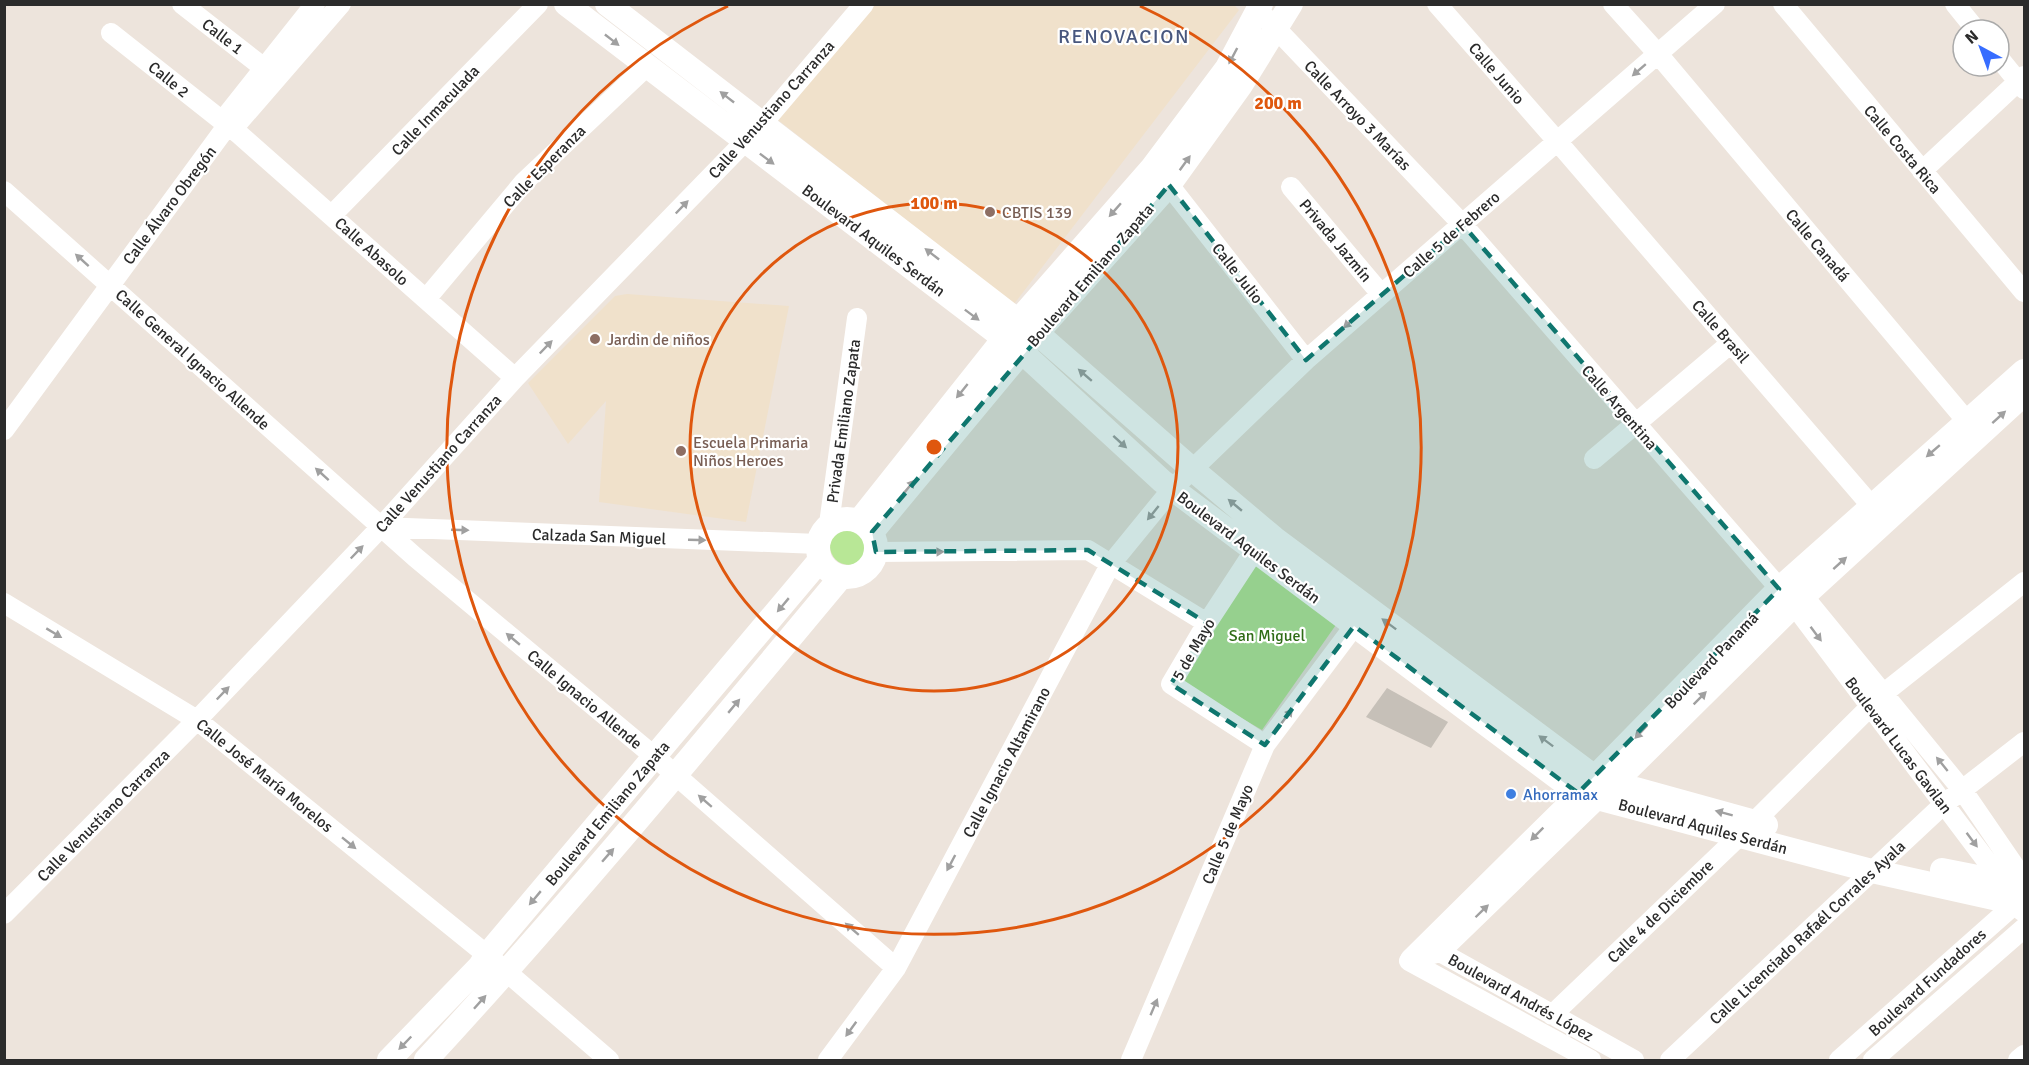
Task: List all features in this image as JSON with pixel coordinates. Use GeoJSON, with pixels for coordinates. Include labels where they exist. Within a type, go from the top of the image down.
{"type":"FeatureCollection","features":[{"type":"Feature","properties":{"kind":"street","name":"Calle 1"},"geometry":{"type":"LineString","coordinates":[[183,4],[264,68]]}},
{"type":"Feature","properties":{"kind":"street","name":"Calle Álvaro Obregón"},"geometry":{"type":"LineString","coordinates":[[4,430],[227,126],[227,115],[315,4]]}},
{"type":"Feature","properties":{"kind":"street","name":"Calle Álvaro Obregón"},"geometry":{"type":"LineString","coordinates":[[227,126],[237,124],[341,4]]}},
{"type":"Feature","properties":{"kind":"street","name":"Calle Inmaculada"},"geometry":{"type":"LineString","coordinates":[[332,215],[538,4]]}},
{"type":"Feature","properties":{"kind":"street","name":"Boulevard Aquiles Serdán"},"geometry":{"type":"LineString","coordinates":[[566,4],[745,142],[1020,336],[1173,489],[1260,541],[1597,788],[1877,865],[2020,893]]}},
{"type":"Feature","properties":{"kind":"street","name":"Boulevard Aquiles Serdán"},"geometry":{"type":"LineString","coordinates":[[607,4],[762,124],[1020,336],[1192,469],[1260,541]]}},
{"type":"Feature","properties":{"kind":"street","name":"Boulevard Emiliano Zapata"},"geometry":{"type":"LineString","coordinates":[[1020,336],[1169,185],[1241,85],[1291,4]]}},
{"type":"Feature","properties":{"kind":"street","name":"Calle Junio"},"geometry":{"type":"LineString","coordinates":[[1437,4],[1557,141]]}},
{"type":"Feature","properties":{"kind":"street","name":"Calle Canadá"},"geometry":{"type":"LineString","coordinates":[[1613,4],[1658,54],[1973,429]]}},
{"type":"Feature","properties":{"kind":"street","name":"Calle 5 de Febrero"},"geometry":{"type":"LineString","coordinates":[[1192,469],[1306,360],[1715,4]]}},
{"type":"Feature","properties":{"kind":"street","name":"Calle Costa Rica"},"geometry":{"type":"LineString","coordinates":[[1783,4],[2025,292]]}},
{"type":"Feature","properties":{"kind":"street"},"geometry":{"type":"LineString","coordinates":[[1955,4],[1966,18]]}},
{"type":"Feature","properties":{"kind":"street","name":"Boulevard Emiliano Zapata"},"geometry":{"type":"LineString","coordinates":[[869,535],[1227,68],[1257,6]]}},
{"type":"Feature","properties":{"kind":"street","name":"Calle Arroyo 3 Marías"},"geometry":{"type":"LineString","coordinates":[[1257,6],[1276,30],[1463,225]]}},
{"type":"Feature","properties":{"kind":"street","name":"Calle Venustiano Carranza"},"geometry":{"type":"LineString","coordinates":[[4,914],[197,720],[381,527],[515,378],[762,124],[854,8]]}},
{"type":"Feature","properties":{"kind":"street","name":"Calle 2"},"geometry":{"type":"LineString","coordinates":[[111,33],[227,126]]}},
{"type":"Feature","properties":{"kind":"street","name":"Calle Esperanza"},"geometry":{"type":"LineString","coordinates":[[426,299],[524,182],[646,67]]}},
{"type":"Feature","properties":{"kind":"street"},"geometry":{"type":"LineString","coordinates":[[1922,171],[2023,82],[2011,70]]}},
{"type":"Feature","properties":{"kind":"street","name":"Calle Abasolo"},"geometry":{"type":"LineString","coordinates":[[227,126],[332,215],[515,378]]}},
{"type":"Feature","properties":{"kind":"street","name":"Calle Brasil"},"geometry":{"type":"LineString","coordinates":[[1557,141],[1878,514]]}},
{"type":"Feature","properties":{"kind":"street","name":"Calle Julio"},"geometry":{"type":"LineString","coordinates":[[1169,185],[1306,360]]}},
{"type":"Feature","properties":{"kind":"street","name":"Privada Jazmín"},"geometry":{"type":"LineString","coordinates":[[1292,187],[1381,294]]}},
{"type":"Feature","properties":{"kind":"street","name":"Calle General Ignacio Allende"},"geometry":{"type":"LineString","coordinates":[[4,191],[381,527]]}},
{"type":"Feature","properties":{"kind":"street","name":"Calle Argentina"},"geometry":{"type":"LineString","coordinates":[[1463,225],[1634,423],[1791,592]]}},
{"type":"Feature","properties":{"kind":"street","name":"Privada Emiliano Zapata"},"geometry":{"type":"LineString","coordinates":[[823,543],[857,318]]}},
{"type":"Feature","properties":{"kind":"street"},"geometry":{"type":"LineString","coordinates":[[1594,459],[1731,343]]}},
{"type":"Feature","properties":{"kind":"street","name":"Boulevard Panamá"},"geometry":{"type":"LineString","coordinates":[[1440,952],[1597,788],[1791,592],[2023,382]]}},
{"type":"Feature","properties":{"kind":"street","name":"Calle Ignacio Altamirano"},"geometry":{"type":"LineString","coordinates":[[828,1060],[896,968],[1110,565],[1192,469]]}},
{"type":"Feature","properties":{"kind":"street"},"geometry":{"type":"LineString","coordinates":[[869,535],[872,563],[864,572],[853,577],[841,576],[825,568],[823,543],[838,520],[849,519],[869,535],[1088,550],[1207,623]]}},
{"type":"Feature","properties":{"kind":"street","name":"Calzada San Miguel"},"geometry":{"type":"LineString","coordinates":[[381,527],[823,543]]}},
{"type":"Feature","properties":{"kind":"street","name":"Calle Ignacio Allende"},"geometry":{"type":"LineString","coordinates":[[381,527],[655,757],[896,968]]}},
{"type":"Feature","properties":{"kind":"street"},"geometry":{"type":"LineString","coordinates":[[415,557],[431,529]]}},
{"type":"Feature","properties":{"kind":"street","name":"5 de Mayo"},"geometry":{"type":"LineString","coordinates":[[1260,541],[1207,623],[1172,684],[1265,745]]}},
{"type":"Feature","properties":{"kind":"street","name":"Boulevard Emiliano Zapata"},"geometry":{"type":"LineString","coordinates":[[389,1060],[480,966],[655,757],[823,543]]}},
{"type":"Feature","properties":{"kind":"street","name":"Boulevard Emiliano Zapata"},"geometry":{"type":"LineString","coordinates":[[426,1060],[507,972],[677,776],[841,576]]}},
{"type":"Feature","properties":{"kind":"street","name":"Calle 4 de Diciembre"},"geometry":{"type":"LineString","coordinates":[[1552,1015],[1877,700],[2025,582]]}},
{"type":"Feature","properties":{"kind":"street","name":"Boulevard Lucas Gavilan"},"geometry":{"type":"LineString","coordinates":[[1791,592],[1877,700],[1963,791],[2020,893]]}},
{"type":"Feature","properties":{"kind":"street","name":"Calle José María Morelos"},"geometry":{"type":"LineString","coordinates":[[4,603],[197,720],[487,955],[609,1060]]}},
{"type":"Feature","properties":{"kind":"street","name":"Calle 5 de Mayo"},"geometry":{"type":"LineString","coordinates":[[1131,1060],[1265,745],[1361,617]]}},
{"type":"Feature","properties":{"kind":"street","name":"Boulevard Lucas Gavilan"},"geometry":{"type":"LineString","coordinates":[[1877,700],[1944,804],[2020,893]]}},
{"type":"Feature","properties":{"kind":"street"},"geometry":{"type":"LineString","coordinates":[[1963,791],[2025,742]]}},
{"type":"Feature","properties":{"kind":"street","name":"Boulevard Panamá"},"geometry":{"type":"LineString","coordinates":[[1408,961],[1597,788]]}},
{"type":"Feature","properties":{"kind":"street","name":"Calle Licenciado Rafaél Corrales Ayala"},"geometry":{"type":"LineString","coordinates":[[1670,1060],[1877,865],[1944,804],[1963,791]]}},
{"type":"Feature","properties":{"kind":"street","name":"Boulevard Fundadores"},"geometry":{"type":"LineString","coordinates":[[1839,1060],[2020,893]]}},
{"type":"Feature","properties":{"kind":"street","name":"Boulevard Fundadores"},"geometry":{"type":"LineString","coordinates":[[1873,1060],[2025,928]]}},
{"type":"Feature","properties":{"kind":"street"},"geometry":{"type":"LineString","coordinates":[[1408,961],[1440,952]]}},
{"type":"Feature","properties":{"kind":"street","name":"Boulevard Andrés López"},"geometry":{"type":"LineString","coordinates":[[1440,952],[1634,1060]]}},
{"type":"Feature","properties":{"kind":"street","name":"Boulevard Andrés López"},"geometry":{"type":"LineString","coordinates":[[1408,961],[1590,1060]]}},
{"type":"Feature","properties":{"kind":"street"},"geometry":{"type":"LineString","coordinates":[[2018,1060],[2025,1055]]}},
{"type":"Feature","properties":{"kind":"highlighted area"},"geometry":{"type":"Polygon","coordinates":[[[1169,185],[1306,360],[1463,225],[1779,589],[1578,793],[1354,626],[1265,745],[1171,684],[1207,623],[1088,550],[876,552],[872,532],[1169,185]]]}},
{"type":"Feature","properties":{"kind":"shaded area","name":"CBTIS 139"},"geometry":{"type":"Polygon","coordinates":[[[1233,4],[1239,10],[1014,304],[778,120],[875,5],[1233,4]]]}},
{"type":"Feature","properties":{"kind":"shaded area","name":"Escuela Primaria Niños Heroes"},"geometry":{"type":"Polygon","coordinates":[[[627,294],[789,306],[746,522],[599,502],[606,401],[568,444],[528,383],[615,296],[627,294]]]}},
{"type":"Feature","properties":{"kind":"green space"},"geometry":{"type":"Polygon","coordinates":[[[849,527],[863,532],[868,546],[863,560],[849,565],[835,560],[830,546],[835,532],[849,527]]]}},
{"type":"Feature","properties":{"kind":"green space","name":"San Miguel"},"geometry":{"type":"Polygon","coordinates":[[[1255,560],[1338,622],[1262,730],[1181,683],[1255,560]]]}},
{"type":"Feature","properties":{"kind":"building"},"geometry":{"type":"Polygon","coordinates":[[[1387,688],[1448,722],[1431,748],[1366,717],[1387,688]]]}},
{"type":"Feature","properties":{"kind":"place","name":"CBTIS 139"},"geometry":{"type":"Point","coordinates":[990,212]}},
{"type":"Feature","properties":{"kind":"place","name":"Jardin de niños"},"geometry":{"type":"Point","coordinates":[595,339]}},
{"type":"Feature","properties":{"kind":"place","name":"Escuela Primaria Niños Heroes"},"geometry":{"type":"Point","coordinates":[681,451]}},
{"type":"Feature","properties":{"kind":"place","name":"Ahorramax"},"geometry":{"type":"Point","coordinates":[1511,794]}},
{"type":"Feature","properties":{"kind":"district","name":"RENOVACION"},"geometry":{"type":"Point","coordinates":[1124,36]}}]}
